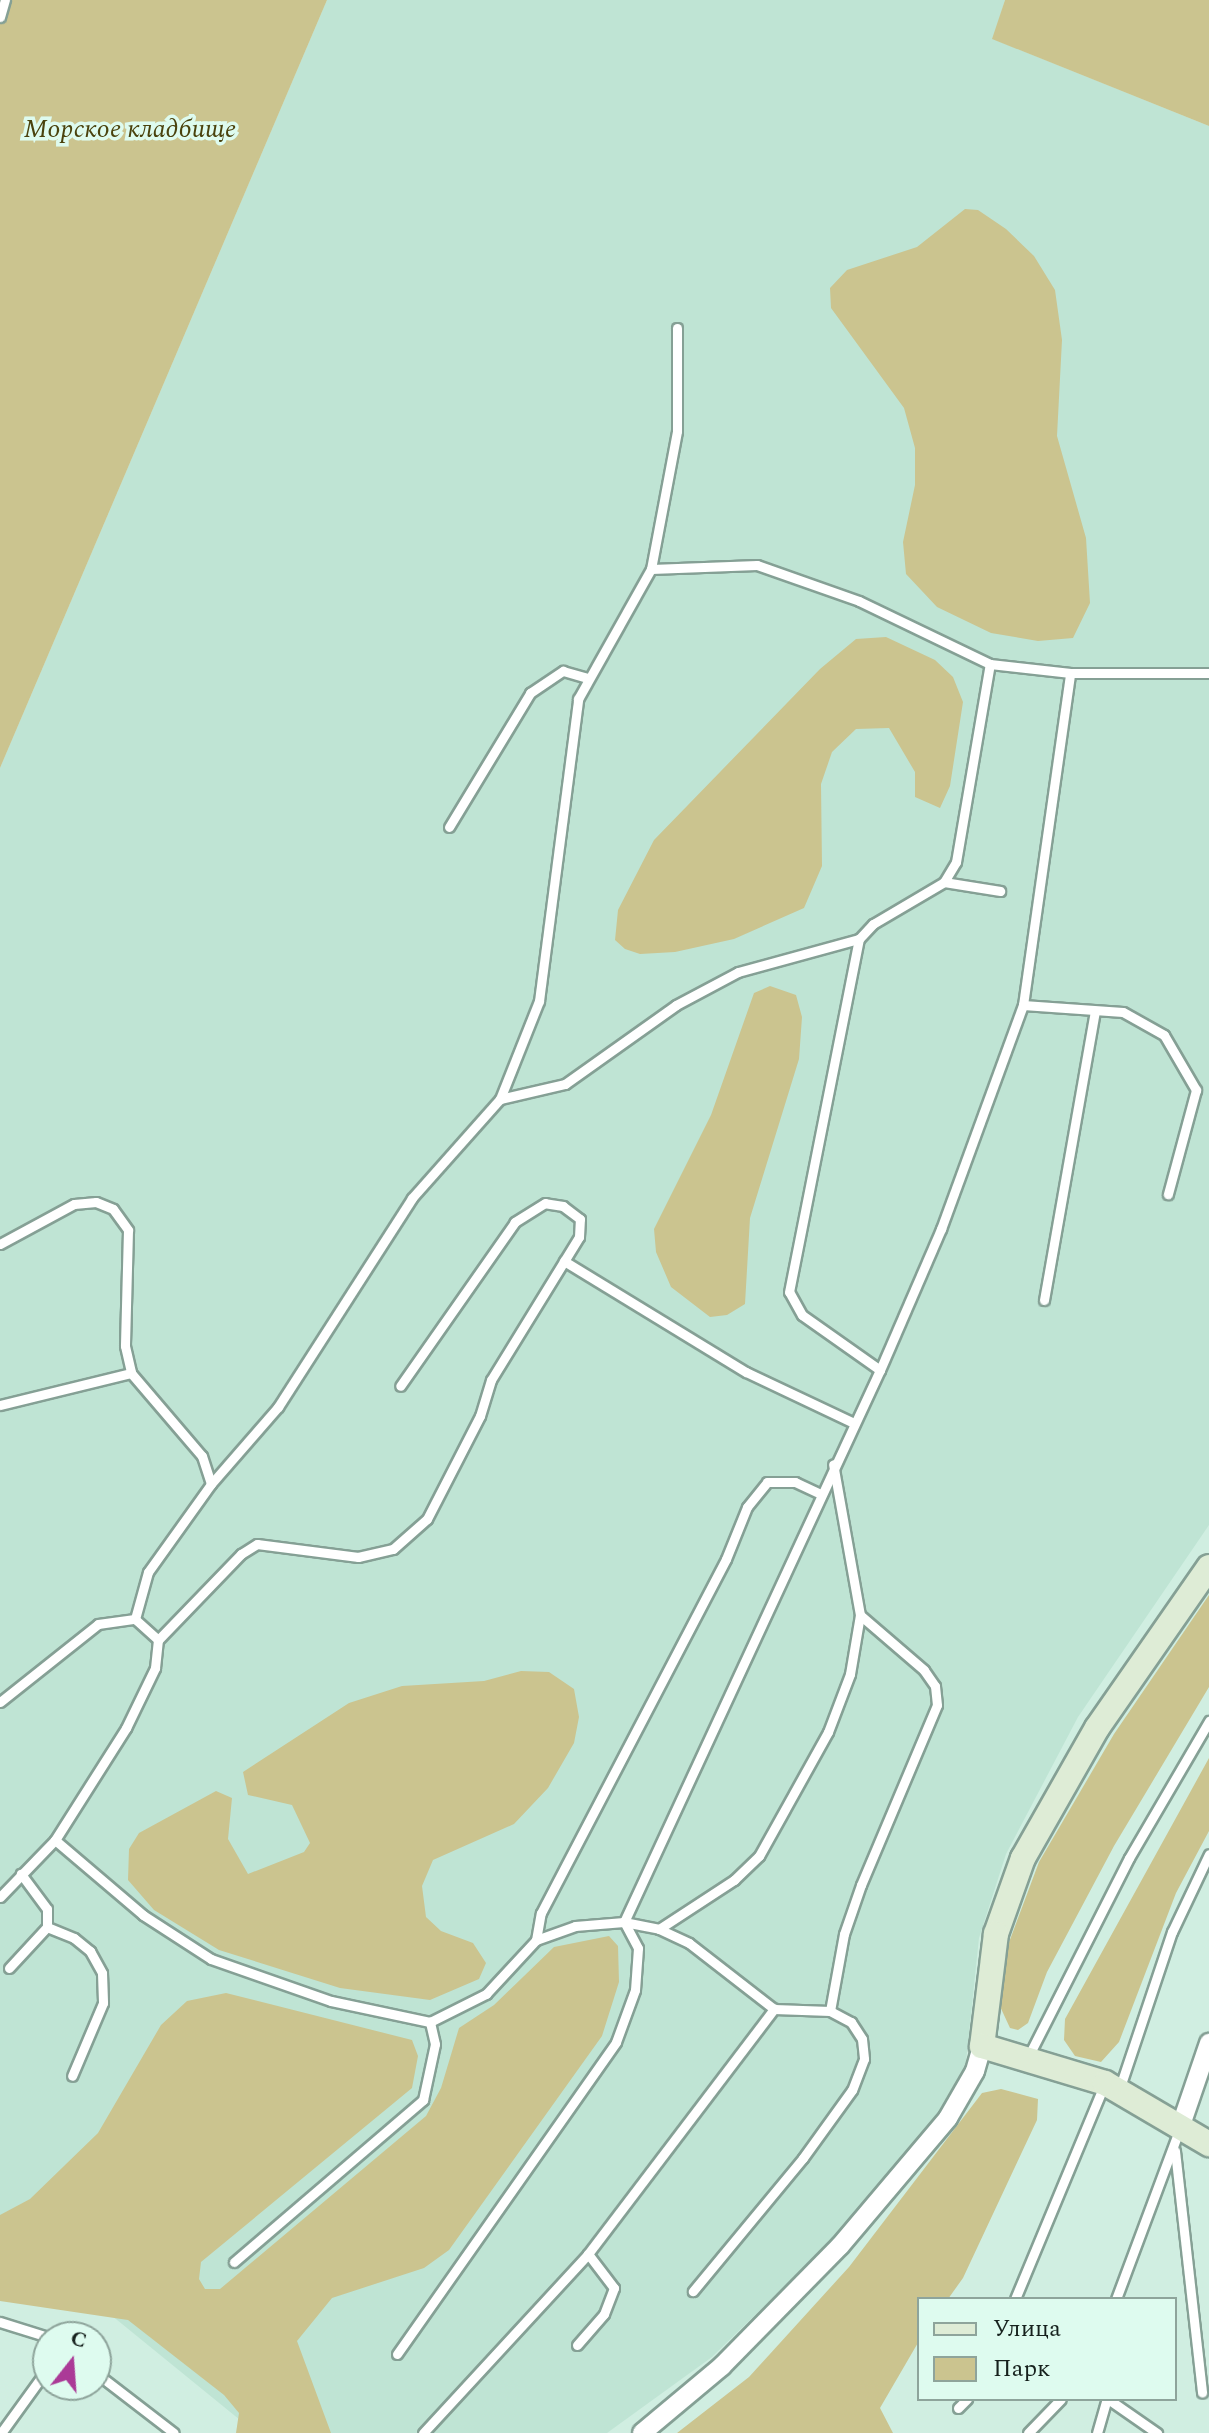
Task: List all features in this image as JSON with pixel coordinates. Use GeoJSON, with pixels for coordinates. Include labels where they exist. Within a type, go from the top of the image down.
{"type":"FeatureCollection","features":[{"type":"Feature","properties":{"kind":"main road"},"geometry":{"type":"LineString","coordinates":[[1209,1567],[1097,1728],[1023,1858],[996,1934],[982,2046],[1112,2086],[1209,2144]]}},
{"type":"Feature","properties":{"kind":"street"},"geometry":{"type":"LineString","coordinates":[[1181,2125],[1209,2043]]}},
{"type":"Feature","properties":{"kind":"street"},"geometry":{"type":"LineString","coordinates":[[642,2433],[722,2366],[840,2246],[948,2118],[975,2071],[982,2046]]}},
{"type":"Feature","properties":{"kind":"lane"},"geometry":{"type":"LineString","coordinates":[[0,17],[5,0]]}},
{"type":"Feature","properties":{"kind":"lane"},"geometry":{"type":"LineString","coordinates":[[135,1619],[148,1572],[211,1484],[278,1407],[412,1198],[500,1099],[539,1001],[578,699],[587,678],[651,569],[677,431],[677,328]]}},
{"type":"Feature","properties":{"kind":"lane"},"geometry":{"type":"LineString","coordinates":[[651,569],[757,565],[859,601],[990,664],[1070,673],[1209,673]]}},
{"type":"Feature","properties":{"kind":"lane"},"geometry":{"type":"LineString","coordinates":[[500,1099],[565,1084],[676,1005],[738,972],[859,939],[873,924],[944,882],[956,862],[990,664]]}},
{"type":"Feature","properties":{"kind":"lane"},"geometry":{"type":"LineString","coordinates":[[449,827],[530,693],[563,671],[587,678]]}},
{"type":"Feature","properties":{"kind":"lane"},"geometry":{"type":"LineString","coordinates":[[624,1922],[819,1493],[880,1370],[941,1229],[1023,1005],[1070,673]]}},
{"type":"Feature","properties":{"kind":"lane"},"geometry":{"type":"LineString","coordinates":[[944,882],[1000,891]]}},
{"type":"Feature","properties":{"kind":"lane"},"geometry":{"type":"LineString","coordinates":[[859,939],[789,1292],[802,1315],[880,1370]]}},
{"type":"Feature","properties":{"kind":"lane"},"geometry":{"type":"LineString","coordinates":[[1023,1005],[1123,1012],[1144,1019],[1164,1035],[1193,1078],[1196,1101],[1168,1194]]}},
{"type":"Feature","properties":{"kind":"lane"},"geometry":{"type":"LineString","coordinates":[[1044,1300],[1095,1012]]}},
{"type":"Feature","properties":{"kind":"lane"},"geometry":{"type":"LineString","coordinates":[[0,1244],[74,1204],[96,1202],[113,1209],[128,1230],[125,1346],[131,1373],[202,1456],[211,1484]]}},
{"type":"Feature","properties":{"kind":"lane"},"geometry":{"type":"LineString","coordinates":[[0,1897],[55,1840],[145,1694],[158,1640],[241,1554],[257,1544],[358,1557],[393,1549],[427,1519],[480,1416],[491,1380],[579,1237],[580,1219],[563,1206],[545,1203],[515,1222],[400,1386]]}},
{"type":"Feature","properties":{"kind":"lane"},"geometry":{"type":"LineString","coordinates":[[564,1261],[746,1372],[854,1423]]}},
{"type":"Feature","properties":{"kind":"lane"},"geometry":{"type":"LineString","coordinates":[[0,1405],[131,1373]]}},
{"type":"Feature","properties":{"kind":"lane"},"geometry":{"type":"LineString","coordinates":[[659,1929],[734,1880],[759,1856],[828,1732],[850,1674],[860,1615],[833,1464]]}},
{"type":"Feature","properties":{"kind":"lane"},"geometry":{"type":"LineString","coordinates":[[536,1940],[541,1913],[726,1559],[747,1507],[767,1482],[795,1482],[819,1493]]}},
{"type":"Feature","properties":{"kind":"lane"},"geometry":{"type":"LineString","coordinates":[[830,2011],[844,1934],[861,1885],[937,1705],[935,1686],[924,1670],[860,1615]]}},
{"type":"Feature","properties":{"kind":"lane"},"geometry":{"type":"LineString","coordinates":[[135,1619],[158,1640]]}},
{"type":"Feature","properties":{"kind":"lane"},"geometry":{"type":"LineString","coordinates":[[0,1702],[98,1624],[135,1619]]}},
{"type":"Feature","properties":{"kind":"lane"},"geometry":{"type":"LineString","coordinates":[[1027,2059],[1129,1858],[1209,1721]]}},
{"type":"Feature","properties":{"kind":"lane"},"geometry":{"type":"LineString","coordinates":[[55,1840],[143,1915],[211,1959],[331,2001],[430,2022],[486,1994],[536,1940],[575,1926],[624,1922],[659,1929],[689,1943],[774,2009],[830,2011],[851,2022],[862,2039],[864,2059],[852,2090],[803,2158],[693,2291]]}},
{"type":"Feature","properties":{"kind":"lane"},"geometry":{"type":"LineString","coordinates":[[1016,2297],[1112,2086],[1172,1932],[1209,1854]]}},
{"type":"Feature","properties":{"kind":"lane"},"geometry":{"type":"LineString","coordinates":[[9,1968],[47,1927],[47,1909],[21,1874]]}},
{"type":"Feature","properties":{"kind":"lane"},"geometry":{"type":"LineString","coordinates":[[397,2354],[616,2042],[635,1990],[638,1948],[624,1922]]}},
{"type":"Feature","properties":{"kind":"lane"},"geometry":{"type":"LineString","coordinates":[[47,1927],[82,1945],[102,1973],[103,2003],[72,2076]]}},
{"type":"Feature","properties":{"kind":"lane"},"geometry":{"type":"LineString","coordinates":[[423,2433],[588,2254],[774,2009]]}},
{"type":"Feature","properties":{"kind":"lane"},"geometry":{"type":"LineString","coordinates":[[234,2262],[423,2100],[435,2044],[430,2022]]}},
{"type":"Feature","properties":{"kind":"lane"},"geometry":{"type":"LineString","coordinates":[[1117,2297],[1132,2244],[1175,2151],[1181,2125]]}},
{"type":"Feature","properties":{"kind":"lane"},"geometry":{"type":"LineString","coordinates":[[1175,2151],[1202,2392]]}},
{"type":"Feature","properties":{"kind":"lane"},"geometry":{"type":"LineString","coordinates":[[577,2345],[604,2314],[614,2288],[588,2254]]}},
{"type":"Feature","properties":{"kind":"lane"},"geometry":{"type":"LineString","coordinates":[[0,2322],[32,2332]]}},
{"type":"Feature","properties":{"kind":"lane"},"geometry":{"type":"LineString","coordinates":[[112,2385],[174,2433]]}},
{"type":"Feature","properties":{"kind":"lane"},"geometry":{"type":"LineString","coordinates":[[1,2433],[32,2390]]}},
{"type":"Feature","properties":{"kind":"lane"},"geometry":{"type":"LineString","coordinates":[[958,2408],[965,2401]]}},
{"type":"Feature","properties":{"kind":"lane"},"geometry":{"type":"LineString","coordinates":[[1028,2433],[1059,2401]]}},
{"type":"Feature","properties":{"kind":"lane"},"geometry":{"type":"LineString","coordinates":[[1097,2433],[1107,2401]]}},
{"type":"Feature","properties":{"kind":"lane"},"geometry":{"type":"LineString","coordinates":[[1111,2401],[1157,2433]]}},
{"type":"Feature","properties":{"kind":"shaded area"},"geometry":{"type":"Polygon","coordinates":[[[327,0],[1005,0],[993,39],[1209,126],[1209,1525],[1078,1717],[1006,1854],[979,1938],[966,2062],[939,2117],[831,2241],[712,2357],[607,2433],[256,2433],[111,2315],[0,2239],[0,768],[327,0]]]}},
{"type":"Feature","properties":{"kind":"green space","name":"Морское кладбище"},"geometry":{"type":"Polygon","coordinates":[[[0,0],[327,0],[0,768],[0,0]]]}},
{"type":"Feature","properties":{"kind":"green space"},"geometry":{"type":"Polygon","coordinates":[[[1005,0],[1209,0],[1209,126],[992,39],[1005,0]]]}},
{"type":"Feature","properties":{"kind":"green space"},"geometry":{"type":"Polygon","coordinates":[[[965,209],[978,210],[1006,229],[1034,256],[1055,290],[1062,340],[1057,436],[1086,538],[1090,603],[1073,638],[1038,641],[991,633],[937,607],[906,574],[903,542],[915,485],[915,448],[904,408],[831,308],[830,288],[847,270],[917,247],[965,209]]]}},
{"type":"Feature","properties":{"kind":"green space"},"geometry":{"type":"Polygon","coordinates":[[[886,637],[935,660],[953,677],[963,702],[950,786],[940,808],[915,797],[915,772],[889,728],[856,729],[832,752],[821,784],[822,866],[804,908],[734,939],[675,952],[640,954],[625,949],[615,940],[618,910],[654,840],[820,669],[856,639],[886,637]]]}},
{"type":"Feature","properties":{"kind":"green space"},"geometry":{"type":"Polygon","coordinates":[[[770,986],[796,995],[802,1017],[799,1059],[750,1218],[745,1304],[727,1315],[710,1317],[671,1287],[656,1252],[654,1229],[711,1115],[754,993],[770,986]]]}},
{"type":"Feature","properties":{"kind":"green space"},"geometry":{"type":"Polygon","coordinates":[[[1209,1595],[1209,1687],[1114,1846],[1047,1972],[1028,2023],[1018,2030],[1010,2028],[998,2002],[1008,1945],[1039,1862],[1114,1734],[1209,1595]]]}},
{"type":"Feature","properties":{"kind":"green space"},"geometry":{"type":"Polygon","coordinates":[[[521,1671],[549,1672],[574,1689],[579,1717],[574,1743],[548,1788],[514,1824],[433,1860],[422,1886],[426,1917],[441,1931],[473,1943],[486,1963],[479,1979],[430,2000],[340,1988],[219,1950],[154,1910],[128,1880],[129,1849],[139,1833],[216,1791],[232,1798],[228,1839],[248,1874],[304,1852],[310,1843],[292,1805],[248,1795],[243,1772],[349,1703],[402,1686],[484,1681],[521,1671]]]}},
{"type":"Feature","properties":{"kind":"green space"},"geometry":{"type":"Polygon","coordinates":[[[1209,1758],[1209,1831],[1176,1893],[1119,2042],[1101,2062],[1075,2056],[1064,2040],[1065,2019],[1209,1758]]]}},
{"type":"Feature","properties":{"kind":"green space"},"geometry":{"type":"Polygon","coordinates":[[[609,1936],[618,1946],[619,1982],[602,2036],[449,2250],[424,2268],[332,2298],[297,2341],[331,2433],[236,2433],[239,2413],[224,2395],[128,2320],[0,2301],[0,2215],[30,2199],[98,2133],[161,2025],[187,2001],[226,1993],[412,2040],[418,2056],[412,2088],[201,2262],[199,2279],[205,2289],[220,2289],[426,2116],[441,2088],[459,2028],[494,2005],[554,1947],[609,1936]]]}},
{"type":"Feature","properties":{"kind":"green space"},"geometry":{"type":"Polygon","coordinates":[[[1001,2089],[1038,2099],[1037,2120],[963,2278],[949,2297],[917,2297],[917,2344],[880,2408],[893,2433],[677,2433],[749,2377],[849,2267],[982,2093],[1001,2089]]]}}]}
